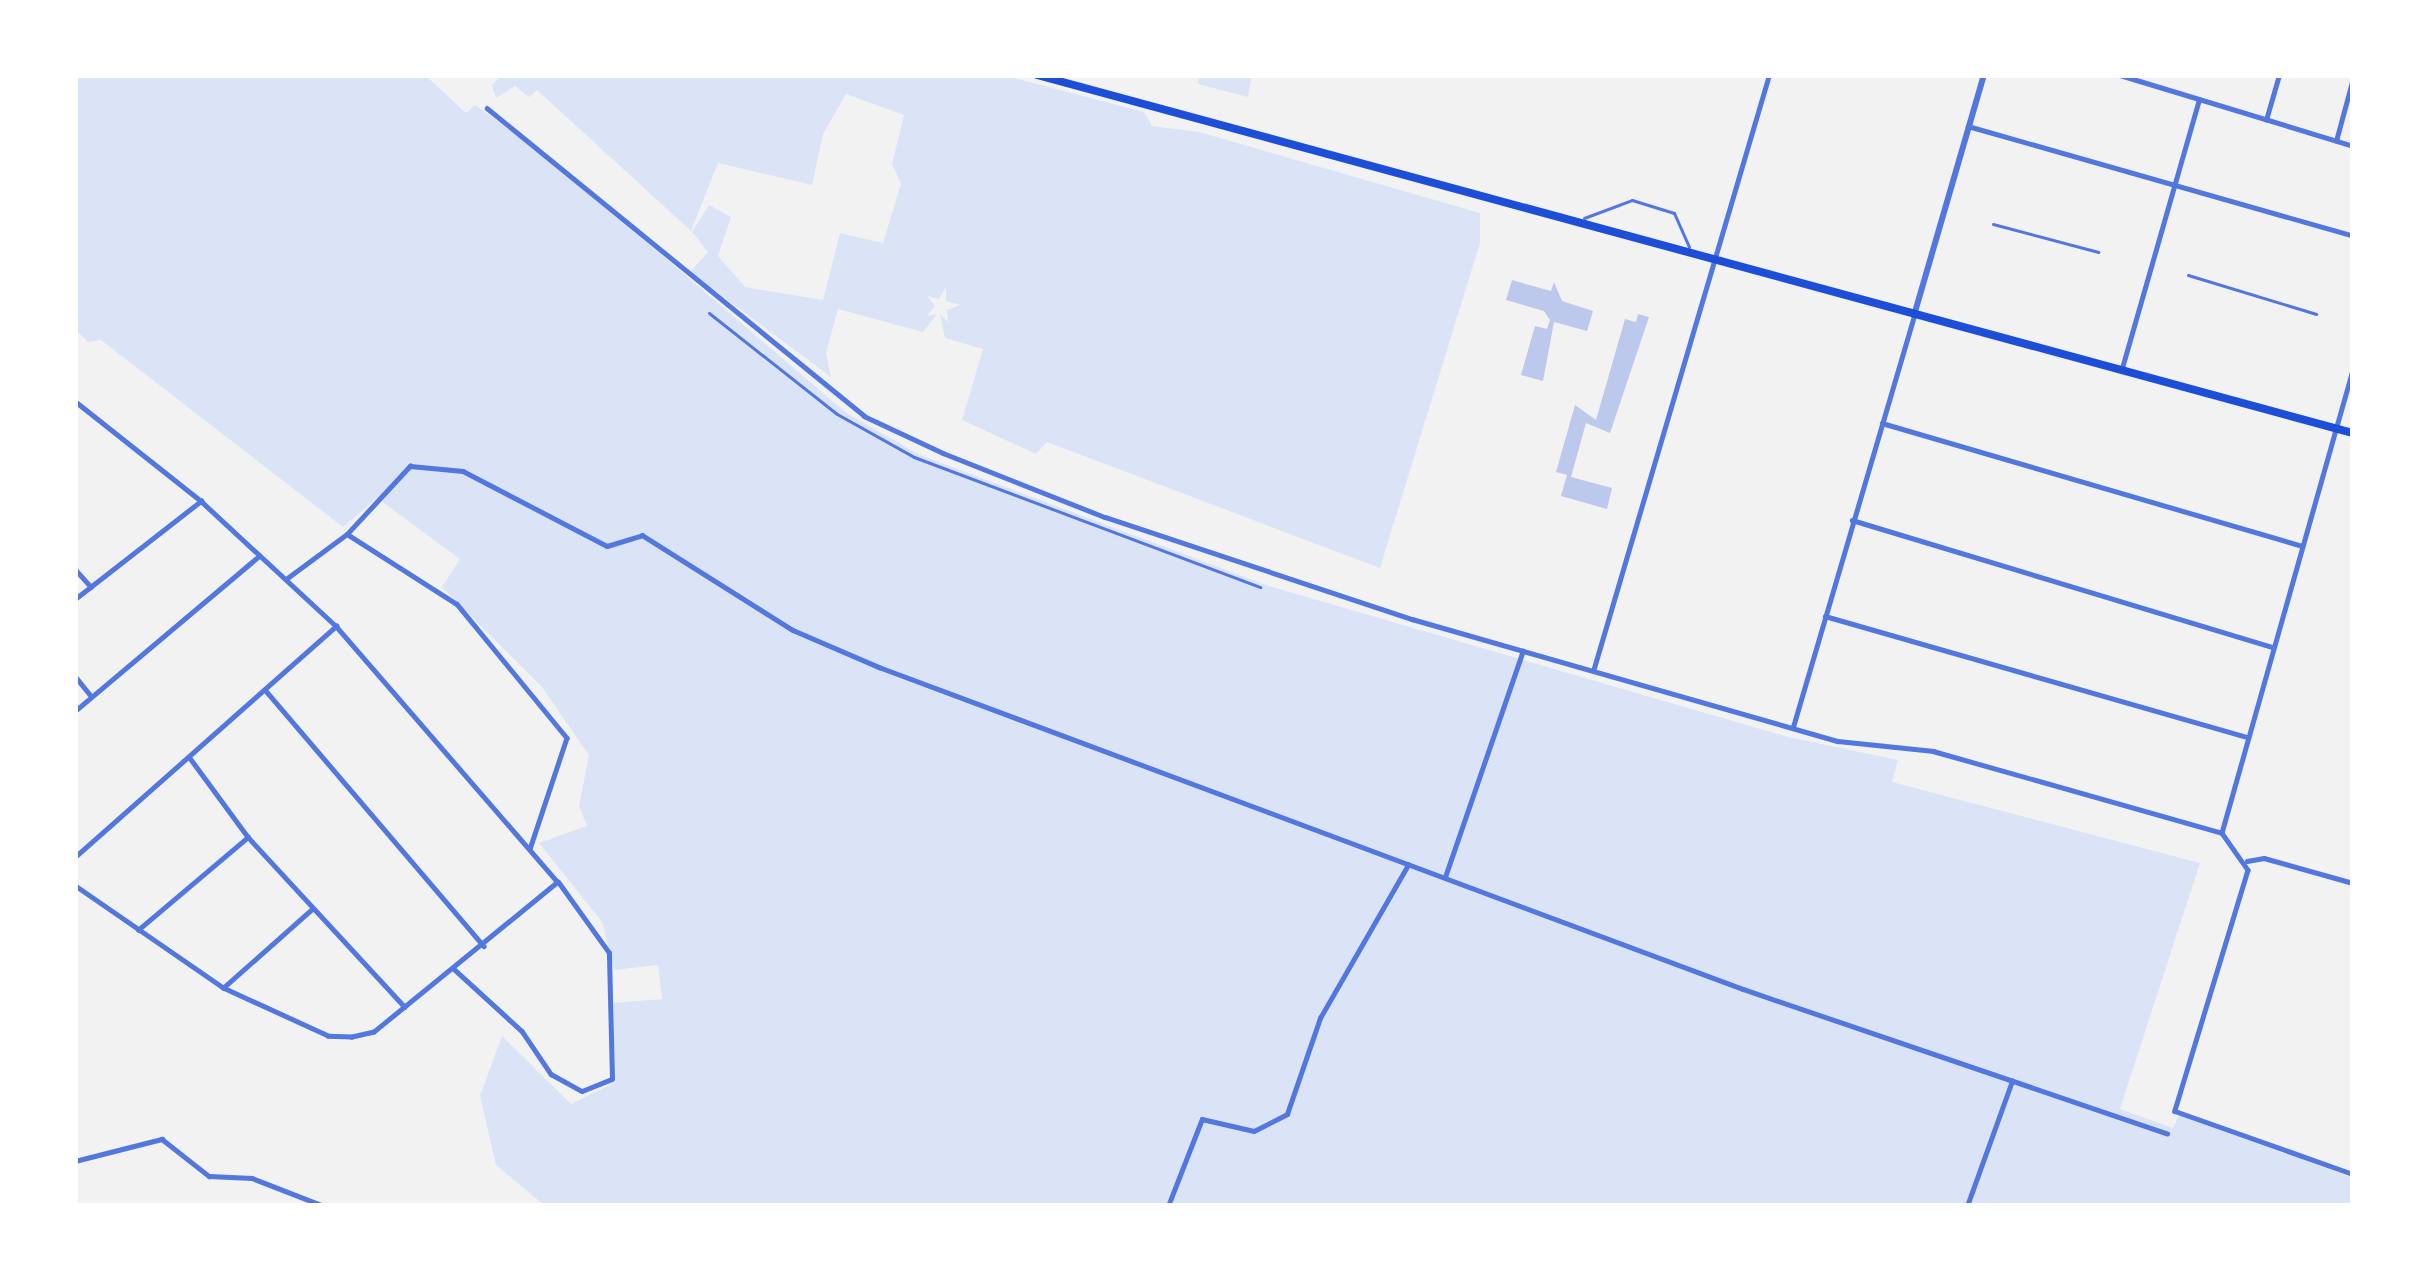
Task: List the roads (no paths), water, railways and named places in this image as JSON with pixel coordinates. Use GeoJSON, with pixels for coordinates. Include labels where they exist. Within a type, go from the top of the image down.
{"type":"FeatureCollection","features":[{"type":"Feature","properties":{"kind":"main road"},"geometry":{"type":"LineString","coordinates":[[1037,75],[2353,433]]}},
{"type":"Feature","properties":{"kind":"street"},"geometry":{"type":"LineString","coordinates":[[1593,671],[1718,263],[1768,75]]}},
{"type":"Feature","properties":{"kind":"street"},"geometry":{"type":"LineString","coordinates":[[1793,727],[1984,75]]}},
{"type":"Feature","properties":{"kind":"street"},"geometry":{"type":"LineString","coordinates":[[2120,75],[2353,146]]}},
{"type":"Feature","properties":{"kind":"street"},"geometry":{"type":"LineString","coordinates":[[2266,120],[2279,75]]}},
{"type":"Feature","properties":{"kind":"street"},"geometry":{"type":"LineString","coordinates":[[2336,141],[2353,78]]}},
{"type":"Feature","properties":{"kind":"street"},"geometry":{"type":"LineString","coordinates":[[2122,368],[2199,100]]}},
{"type":"Feature","properties":{"kind":"street"},"geometry":{"type":"LineString","coordinates":[[487,108],[718,302],[864,416],[1105,517],[1265,573],[1838,741],[1933,752],[2222,832],[2247,861]]}},
{"type":"Feature","properties":{"kind":"street"},"geometry":{"type":"LineString","coordinates":[[1968,127],[2353,236]]}},
{"type":"Feature","properties":{"kind":"street"},"geometry":{"type":"LineString","coordinates":[[2222,832],[2353,370]]}},
{"type":"Feature","properties":{"kind":"street"},"geometry":{"type":"LineString","coordinates":[[75,401],[201,501],[336,626],[558,882],[609,953],[613,1079],[582,1091],[550,1073],[523,1031],[454,969]]}},
{"type":"Feature","properties":{"kind":"street"},"geometry":{"type":"LineString","coordinates":[[1882,423],[2304,547]]}},
{"type":"Feature","properties":{"kind":"street"},"geometry":{"type":"LineString","coordinates":[[286,579],[347,534],[410,466],[464,471],[608,546],[642,535],[793,630],[879,667],[1408,865],[2168,1133]]}},
{"type":"Feature","properties":{"kind":"street"},"geometry":{"type":"LineString","coordinates":[[75,599],[201,501]]}},
{"type":"Feature","properties":{"kind":"street"},"geometry":{"type":"LineString","coordinates":[[1852,520],[2275,647]]}},
{"type":"Feature","properties":{"kind":"street"},"geometry":{"type":"LineString","coordinates":[[347,534],[457,604],[567,738],[530,849]]}},
{"type":"Feature","properties":{"kind":"street"},"geometry":{"type":"LineString","coordinates":[[75,711],[261,554]]}},
{"type":"Feature","properties":{"kind":"street"},"geometry":{"type":"LineString","coordinates":[[75,569],[91,587]]}},
{"type":"Feature","properties":{"kind":"street"},"geometry":{"type":"LineString","coordinates":[[1825,616],[2249,738]]}},
{"type":"Feature","properties":{"kind":"street"},"geometry":{"type":"LineString","coordinates":[[75,857],[267,692],[336,626]]}},
{"type":"Feature","properties":{"kind":"street"},"geometry":{"type":"LineString","coordinates":[[1445,877],[1522,651]]}},
{"type":"Feature","properties":{"kind":"street"},"geometry":{"type":"LineString","coordinates":[[75,676],[91,696]]}},
{"type":"Feature","properties":{"kind":"street"},"geometry":{"type":"LineString","coordinates":[[267,692],[484,946]]}},
{"type":"Feature","properties":{"kind":"street"},"geometry":{"type":"LineString","coordinates":[[190,758],[248,837],[405,1007]]}},
{"type":"Feature","properties":{"kind":"street"},"geometry":{"type":"LineString","coordinates":[[137,931],[248,837]]}},
{"type":"Feature","properties":{"kind":"street"},"geometry":{"type":"LineString","coordinates":[[2247,861],[2264,858],[2353,883]]}},
{"type":"Feature","properties":{"kind":"street"},"geometry":{"type":"LineString","coordinates":[[2247,861],[2175,1111],[2353,1174]]}},
{"type":"Feature","properties":{"kind":"street"},"geometry":{"type":"LineString","coordinates":[[1168,1206],[1202,1119],[1254,1130],[1287,1114],[1320,1018],[1408,865]]}},
{"type":"Feature","properties":{"kind":"street"},"geometry":{"type":"LineString","coordinates":[[75,886],[224,988],[338,1037],[374,1032],[558,882]]}},
{"type":"Feature","properties":{"kind":"street"},"geometry":{"type":"LineString","coordinates":[[224,988],[311,909]]}},
{"type":"Feature","properties":{"kind":"street"},"geometry":{"type":"LineString","coordinates":[[1967,1206],[2012,1081]]}},
{"type":"Feature","properties":{"kind":"street"},"geometry":{"type":"LineString","coordinates":[[75,1161],[162,1139],[209,1176],[252,1178],[324,1206]]}},
{"type":"Feature","properties":{"kind":"lane"},"geometry":{"type":"LineString","coordinates":[[1580,224],[1590,211],[1632,200],[1674,213],[1689,255]]}},
{"type":"Feature","properties":{"kind":"lane"},"geometry":{"type":"LineString","coordinates":[[1993,224],[2098,252]]}},
{"type":"Feature","properties":{"kind":"lane"},"geometry":{"type":"LineString","coordinates":[[2188,275],[2316,314]]}},
{"type":"Feature","properties":{"kind":"lane"},"geometry":{"type":"LineString","coordinates":[[709,314],[837,414],[914,457],[1260,587]]}}]}
